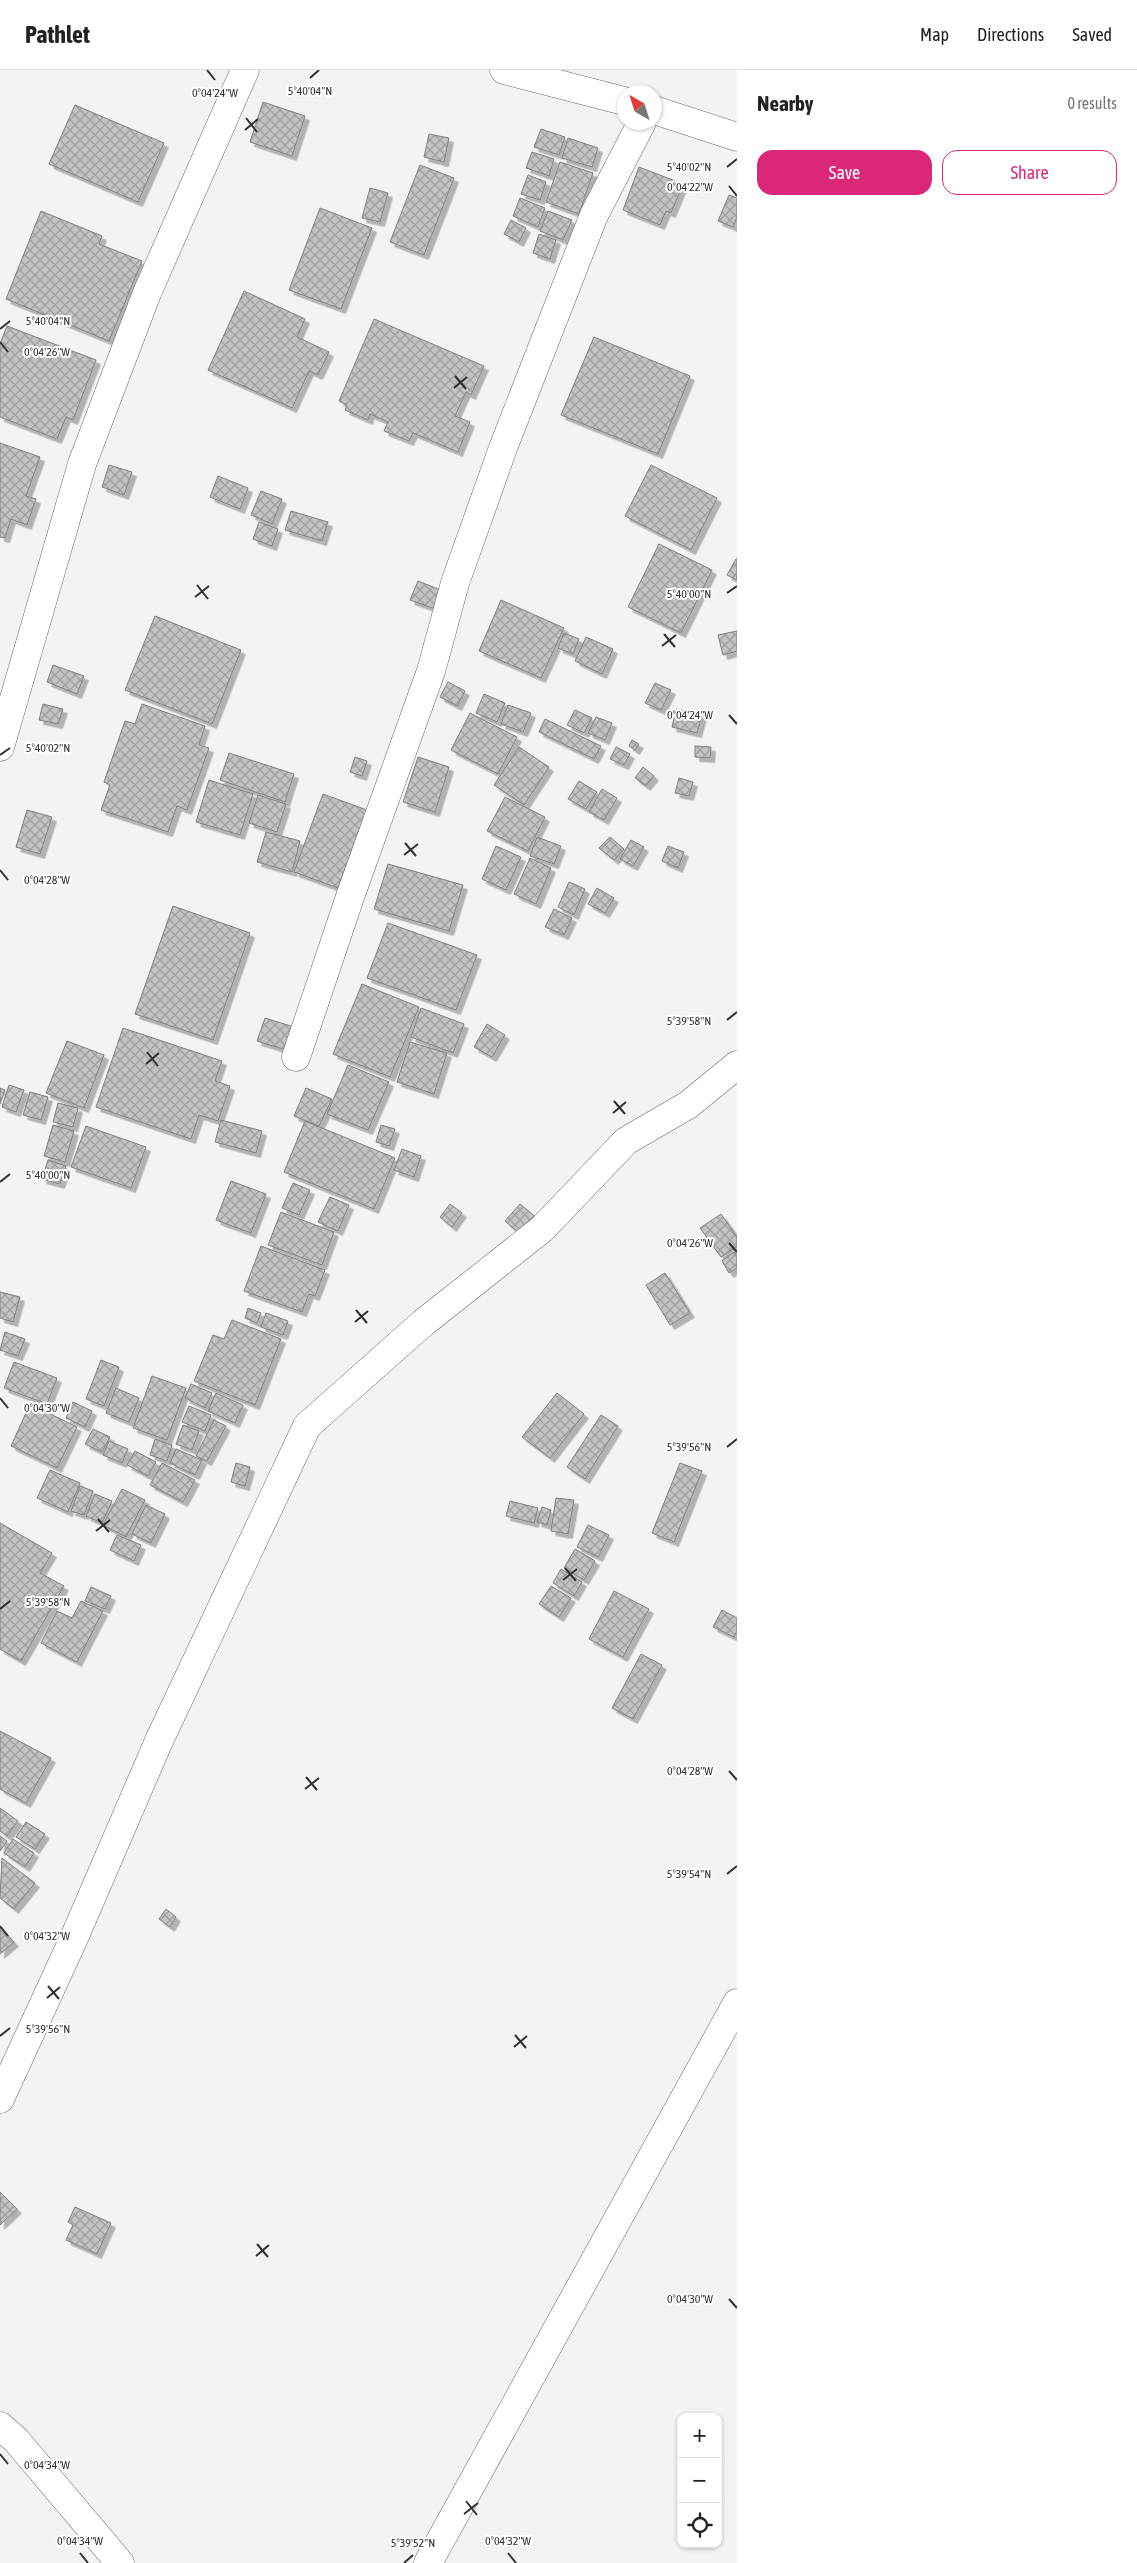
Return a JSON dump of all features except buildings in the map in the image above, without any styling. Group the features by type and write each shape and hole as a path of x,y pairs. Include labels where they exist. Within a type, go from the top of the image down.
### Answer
{"street":[{"path":"0,748 82,464 148,294 245,70"},
{"path":"504,70 548,75 617,99"},
{"path":"662,113 737,138"},
{"path":"296,1057 354,884 431,671 455,583 503,448 594,215 638,130"},
{"path":"0,2099 74,1938 158,1743 307,1426 423,1323 542,1229 626,1141 688,1105 737,1065"},
{"path":"428,2563 737,2003"},
{"path":"0,2426 16,2440 120,2563"}]}
